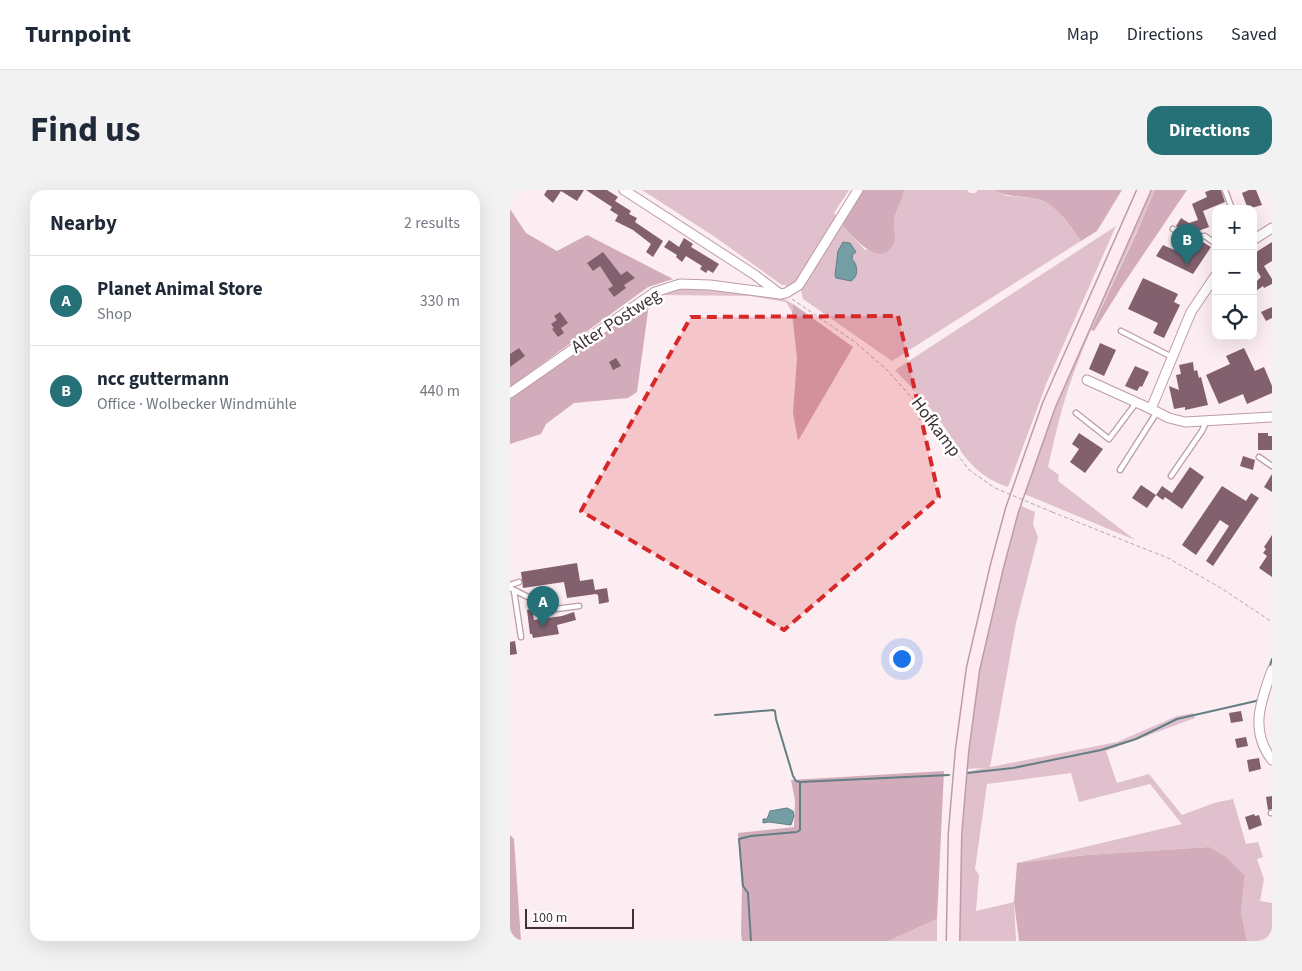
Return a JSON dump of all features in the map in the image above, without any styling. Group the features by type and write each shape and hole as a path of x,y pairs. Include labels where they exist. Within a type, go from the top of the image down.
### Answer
{"main road":[{"path":"953,941 955,834 962,751 973,669 997,566 1012,510 1048,405 1144,190"}],"street":[{"path":"624,190 740,265 780,294 786,293 798,285 858,190"},
{"path":"1257,237 1272,228"},
{"path":"1154,411 1172,356 1191,312 1212,281"},
{"name":"Alter Postweg","path":"510,393 655,292 680,284 780,294"},
{"path":"1087,380 1169,418 1185,422 1272,417"},
{"path":"1272,670 1260,707 1258,722 1261,738 1272,760"}],"lane":[{"path":"1225,190 1231,205"},
{"path":"1173,229 1188,238 1205,236 1212,241"},
{"path":"1121,332 1172,356"},
{"path":"1076,413 1109,439 1136,402"},
{"path":"1120,470 1148,427 1154,411"},
{"path":"1171,476 1202,432 1206,422"},
{"path":"1259,457 1272,466"},
{"path":"511,588 520,582"},
{"path":"511,588 532,599 540,612 579,606"},
{"path":"511,588 521,637"}],"path":[{"name":"Hofkamp","path":"780,294 794,300 855,342 887,370 931,419 969,470 995,488 1168,558 1221,588 1272,622"}],"highlighted area":[{"path":"898,316 939,497 784,630 581,511 691,317"}],"shaded area":[{"path":"642,190 849,190 834,213 838,217 797,280 786,290 786,285 782,285 715,237"},
{"path":"860,190 904,190 895,219 894,243 888,251 881,254 866,248 858,242 840,223"},
{"path":"904,190 967,190 970,193 975,193 978,190 994,190 1007,196 1033,198 1056,208 1081,241 892,361 803,299 801,290 840,223 865,250 895,238 893,224"},
{"path":"994,190 1122,190 1097,231 1081,241 1066,220 1048,203 1032,198 1008,195"},
{"path":"1149,190 1155,190 1092,328 1073,375 1062,409 1048,467 1059,475 1058,481 1135,540 1022,493 1064,380"},
{"path":"1155,190 1187,190 1094,331 1091,330 1136,234"},
{"path":"510,209 526,233 557,251 587,235 673,279 648,287 510,387"},
{"path":"1116,226 1047,382 1008,487 994,481 974,467 945,427 895,370"},
{"path":"679,288 782,298 793,304 792,312 786,302 750,296 663,295 649,304 646,302 659,294"},
{"path":"646,302 649,304 637,392 628,398 574,403 546,424 541,434 510,444 510,399"},
{"path":"793,304 853,347 798,441 793,413 797,358 792,312"},
{"path":"1019,505 1035,512 1033,524 1038,537 1016,623 990,767 1117,742 1177,716 1193,713 1195,718 1106,751 1117,783 1149,774 1182,815 1214,803 1233,799 1246,844 1258,842 1263,857 1257,859 1264,879 1260,901 1272,903 1272,941 1247,941 1241,912 1245,876 1209,847 1087,855 1017,863 1182,824 1150,784 1079,802 1071,773 987,784 975,869 979,875 976,911 1014,902 1016,941 960,941 960,864 967,772 984,768 966,769 980,669 1002,567"},
{"path":"944,771 937,919 888,941 742,941 742,890 738,833 794,827 795,800 791,780"},
{"path":"510,835 514,839 521,941 510,941"},
{"path":"1209,847 1226,857 1245,876 1241,912 1247,941 1019,941 1014,902 1017,863 1087,855"},
{"path":"937,919 937,941 888,941"}],"water":[{"path":"843,242 850,243 856,252 853,254 852,259 856,267 856,273 851,281 836,278 835,275 838,251"},
{"path":"787,808 793,811 794,816 791,825 763,823 763,819 767,819 770,811"}],"building":[{"path":"547,190 584,190 577,201 561,191 553,203 544,195"},
{"path":"586,190 607,190 618,197 615,201 631,211 629,214 637,218 635,222 663,241 653,257 646,252 651,244 633,230 615,221 618,215 610,210 612,207"},
{"path":"1221,190 1225,202 1212,205 1212,207 1203,211 1209,227 1190,234 1176,226 1181,218 1189,223 1198,220 1192,204 1207,197 1205,192"},
{"path":"1256,190 1262,205 1246,205 1242,193"},
{"path":"684,238 693,244 691,247 719,264 713,273 708,270 706,273 700,269 702,266 686,256 682,262 676,257 677,255 664,247 669,240 679,247"},
{"path":"1199,241 1211,247 1193,274 1156,256 1163,245 1188,256"},
{"path":"1272,242 1272,261 1264,266 1272,279 1272,284 1264,288 1263,286 1257,290 1257,281 1261,277 1257,270 1257,251"},
{"path":"603,252 621,275 627,271 635,278 624,285 626,288 614,297 608,289 613,286 600,266 593,271 587,263"},
{"path":"1143,278 1178,294 1174,302 1180,305 1164,338 1153,333 1158,323 1128,309"},
{"path":"1272,307 1272,318 1266,321 1261,312"},
{"path":"560,312 568,323 561,328 564,333 558,337 551,324 557,320 554,316"},
{"path":"1100,343 1116,350 1104,376 1089,369"},
{"path":"519,348 525,356 510,367 510,354"},
{"path":"1244,348 1255,371 1264,367 1272,386 1272,393 1247,404 1243,394 1219,404 1206,375 1230,364 1226,356"},
{"path":"616,358 621,366 613,370 609,362"},
{"path":"1193,362 1194,371 1197,370 1199,378 1201,377 1208,405 1185,410 1185,407 1174,409 1169,386 1179,390 1176,375 1181,374 1179,365"},
{"path":"1135,366 1149,372 1142,387 1140,386 1137,391 1125,386"},
{"path":"1079,433 1103,449 1085,473 1070,462 1079,449 1072,444"},
{"path":"1258,433 1268,433 1268,436 1272,436 1272,450 1258,450"},
{"path":"1243,456 1255,460 1253,470 1240,466"},
{"path":"1190,467 1204,477 1182,509 1165,497 1163,500 1156,495 1162,486 1172,493"},
{"path":"1272,474 1272,492 1264,487"},
{"path":"1141,485 1156,495 1147,508 1132,498"},
{"path":"1222,486 1246,501 1251,493 1259,498 1213,566 1206,561 1229,526 1220,520 1196,555 1182,545"},
{"path":"1272,535 1272,577 1259,568 1267,556 1263,553 1266,549 1264,547"},
{"path":"577,563 580,581 593,579 595,590 607,588 609,602 599,604 598,595 596,594 567,598 564,582 523,588 521,572"},
{"path":"532,609 534,620 562,616 574,612 576,620 557,625 559,634 533,638 532,634 530,634 527,610"},
{"path":"515,641 517,654 510,655 510,642"},
{"path":"1241,711 1243,721 1231,723 1229,713"},
{"path":"1246,737 1248,746 1237,748 1235,739"},
{"path":"1259,758 1261,769 1249,772 1247,760"},
{"path":"1272,796 1272,809 1268,810 1266,797"},
{"path":"1254,814 1255,816 1259,815 1262,825 1249,830 1245,817"}],"waterway":[{"path":"1269,668 1272,659"},
{"path":"967,773 1013,768 1101,750 1136,739 1177,719 1259,699"},
{"path":"715,715 775,711 793,776 796,781 800,782"},
{"path":"751,941 748,893 743,886 739,839 751,836 797,832 800,830 800,782 949,775"}],"place":[{"name":"ncc guttermann","path":"1187,265"},
{"name":"Planet Animal Store","path":"543,627"}]}
